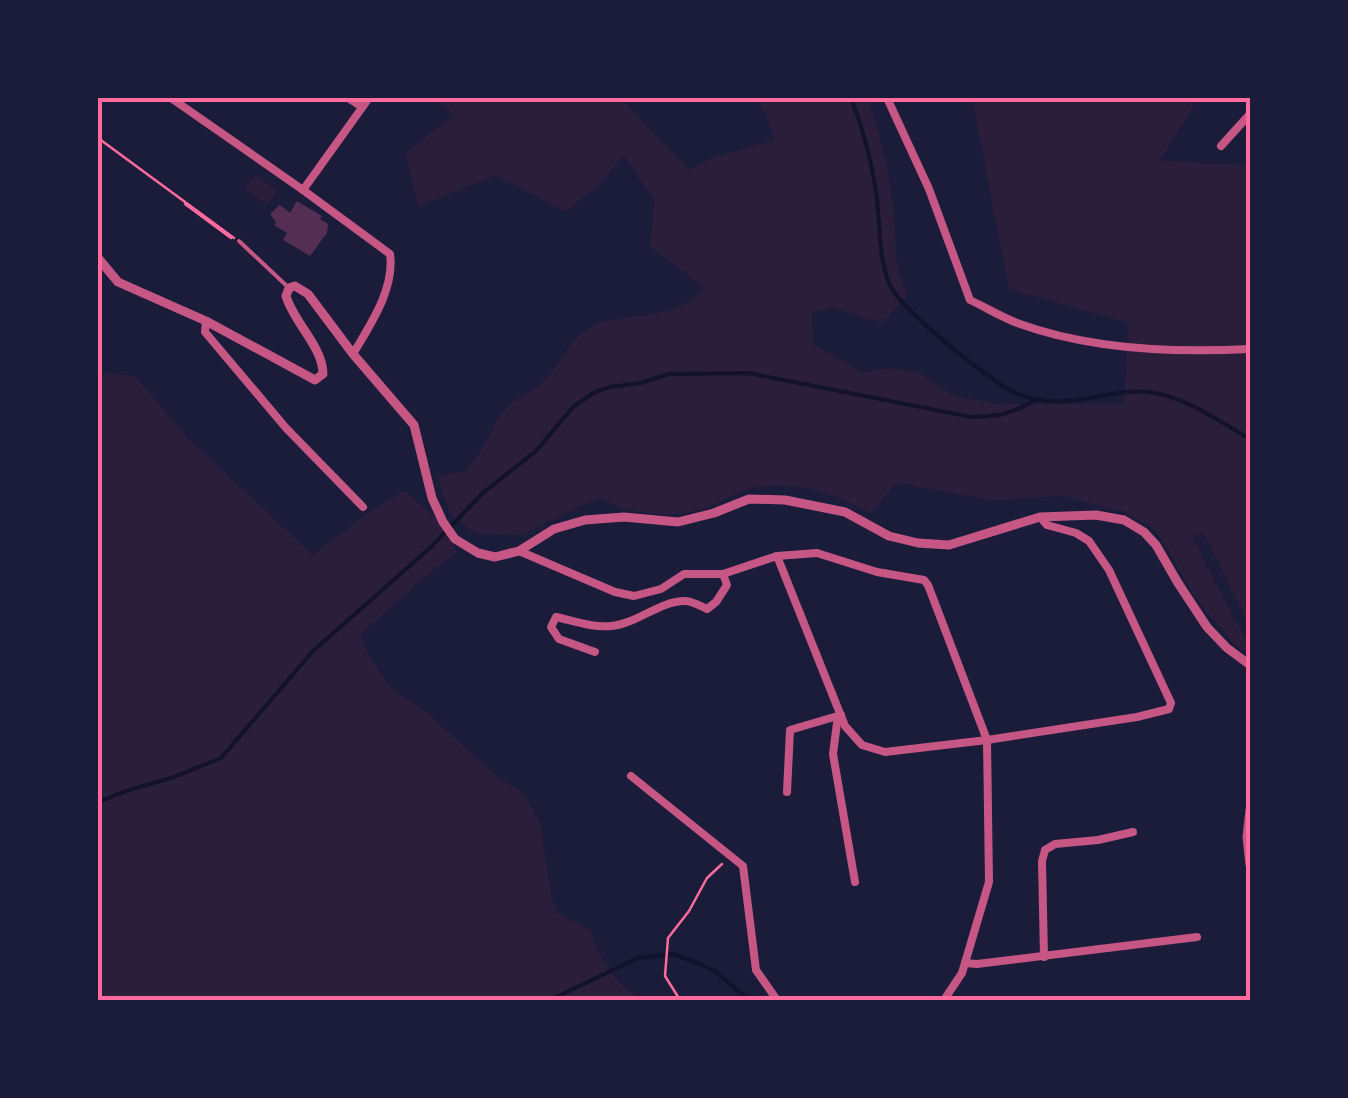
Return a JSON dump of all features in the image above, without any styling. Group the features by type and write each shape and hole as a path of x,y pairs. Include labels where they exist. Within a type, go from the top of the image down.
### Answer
{"street":[{"path":"170,98 390,254 380,308 353,354"},
{"path":"348,98 362,107"},
{"path":"303,190 369,98"},
{"path":"887,98 929,189 970,300 1019,324 1092,342 1195,352 1250,350"},
{"path":"1221,146 1250,114"},
{"path":"98,258 118,282 206,322 315,380 324,374 322,360 296,321 286,296 294,286 308,294 414,425 432,498 443,522 455,540 478,553 495,558 519,552 554,529 585,520 624,517 678,522 749,499 785,500 845,512 889,536 950,545 1040,517 1096,514 1124,520 1144,532 1207,626 1250,665"},
{"path":"206,322 205,332 274,414 363,507"},
{"path":"777,556 845,726 862,745 884,752 1169,710 1171,703 1109,570 1089,542 1076,532 1046,525 1040,517"},
{"path":"519,552 615,592 634,596 661,589 684,574 722,574 777,556 817,553 928,584 986,740 989,882 962,973 944,1000"},
{"path":"594,652 559,639 550,628 556,617 610,626 636,621 678,602 688,601 707,610 727,585 722,574"},
{"path":"776,728 790,730 841,715"},
{"path":"841,715 836,723 834,754 855,882"},
{"path":"788,792 790,730"},
{"path":"631,776 743,866 756,970 777,1000"},
{"path":"1250,810 1250,865"},
{"path":"1044,957 1042,861 1046,850 1055,844 1132,832"},
{"path":"965,963 1197,938"}],"lane":[{"path":"238,242 289,288"}],"path":[{"path":"98,139 238,242"},
{"path":"680,1000 665,976 668,938 707,878 731,856"}],"shaded area":[{"path":"434,98 629,98 624,102 690,170 712,158 774,140 757,98 868,98 889,177 897,262 908,295 882,323 835,308 812,312 813,344 862,372 892,368 920,373 952,395 997,404 1124,404 1129,323 1009,289 972,98 1199,98 1160,160 1250,166 1250,627 1203,532 1192,536 1250,644 1250,656 1232,642 1194,596 1153,528 1124,512 1063,496 992,500 896,483 871,513 819,491 770,486 752,488 688,513 661,515 622,508 597,498 521,535 477,534 451,516 437,476 465,471 502,413 545,381 583,332 603,322 678,307 704,288 650,246 654,200 624,155 600,184 565,212 496,175 418,207 406,152 454,115"},
{"path":"255,175 278,191 267,205 244,189"},
{"path":"98,372 135,376 188,438 313,555 404,491 437,518 457,552 360,635 369,656 390,687 424,710 501,780 526,797 540,823 552,900 558,914 590,930 611,972 627,989 649,1000 98,1000"}],"building":[{"path":"297,201 328,224 327,233 310,256 283,240 287,233 274,225 270,214 280,205 290,213"}],"waterway":[{"path":"851,98 873,174 889,283 909,309 945,342 1001,384 1025,396 1059,401 1156,393 1193,406 1250,439"},
{"path":"98,802 221,758 313,651 431,547 484,492 536,451 573,407 595,392 669,374 748,373 971,417 1006,413 1037,399"},
{"path":"550,1000 638,958 673,954 717,973 749,1000"}]}
